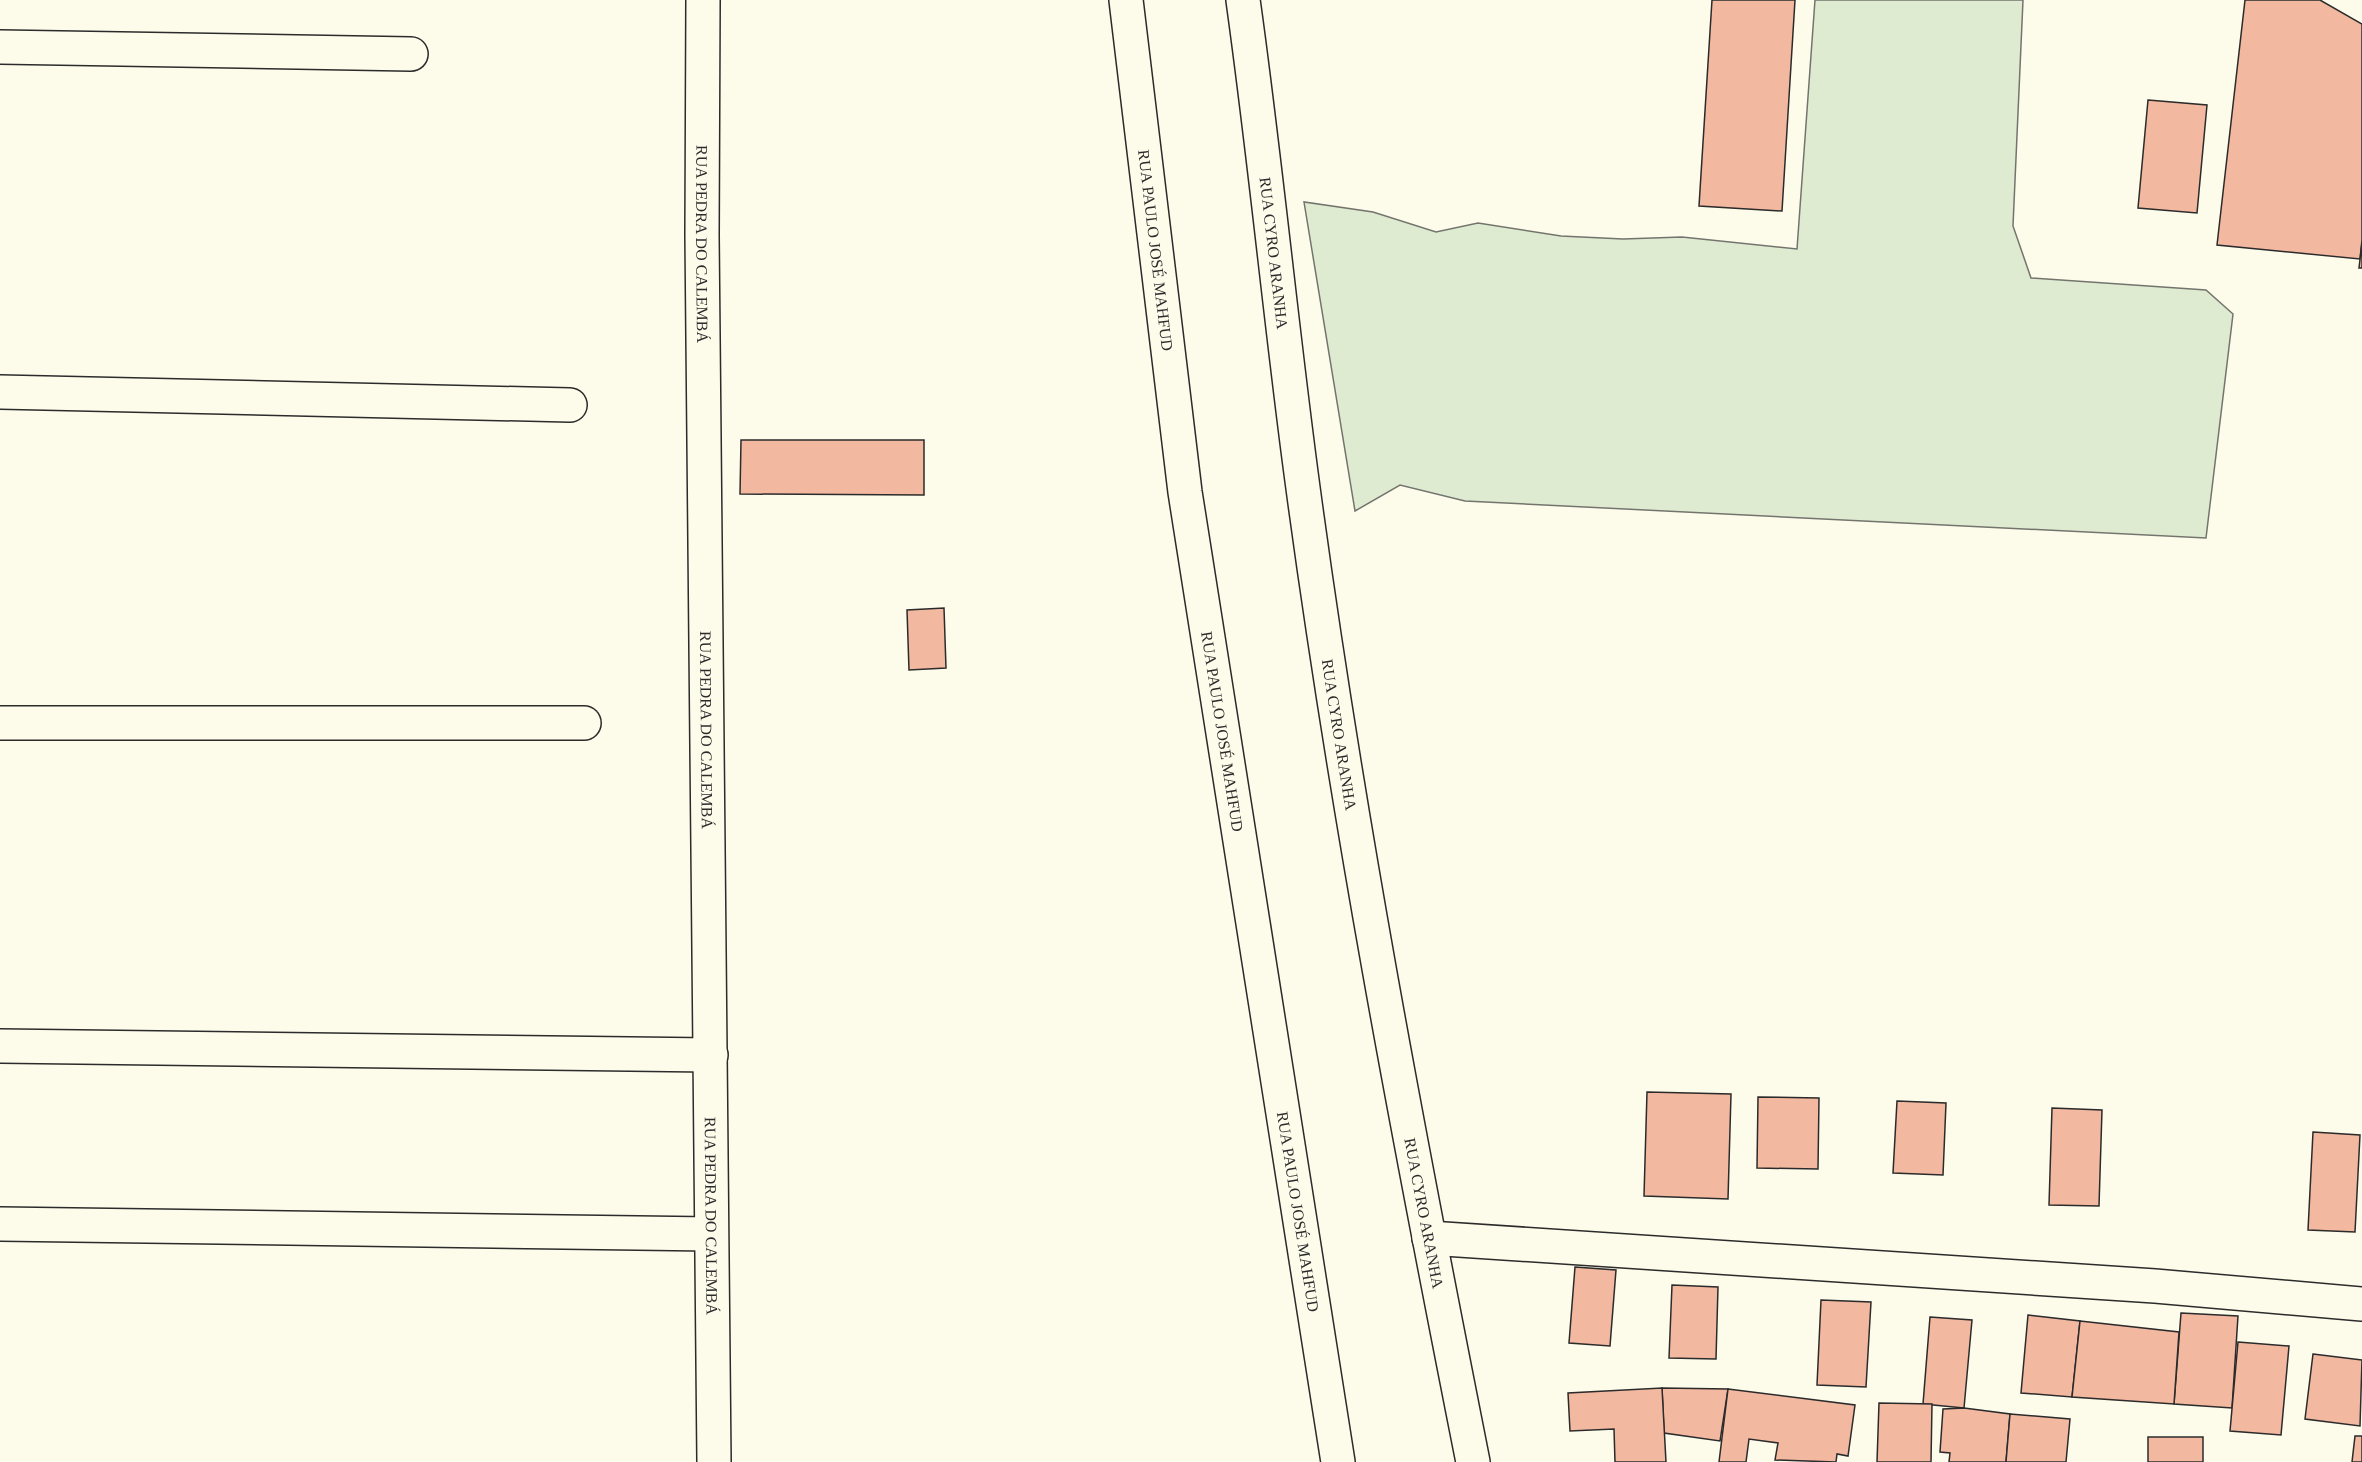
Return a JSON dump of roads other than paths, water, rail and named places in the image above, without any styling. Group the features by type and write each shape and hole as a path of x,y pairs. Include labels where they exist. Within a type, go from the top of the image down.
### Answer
{"street":[{"name":"RUA PEDRA DO CALEMBÁ","path":"703,0 702,259 714,1462"},
{"name":"RUA PAULO JOSÉ MAHFUD","path":"1126,0 1185,492 1338,1462"},
{"name":"RUA CYRO ARANHA","path":"1243,0 1261,126 1301,472 1348,784 1429,1238 1473,1462"},
{"path":"0,47 411,54"},
{"path":"0,392 570,405"},
{"path":"0,723 584,723"},
{"path":"0,1046 711,1055"},
{"path":"0,1224 711,1234"},
{"path":"1429,1238 2143,1285 2362,1304"}]}
